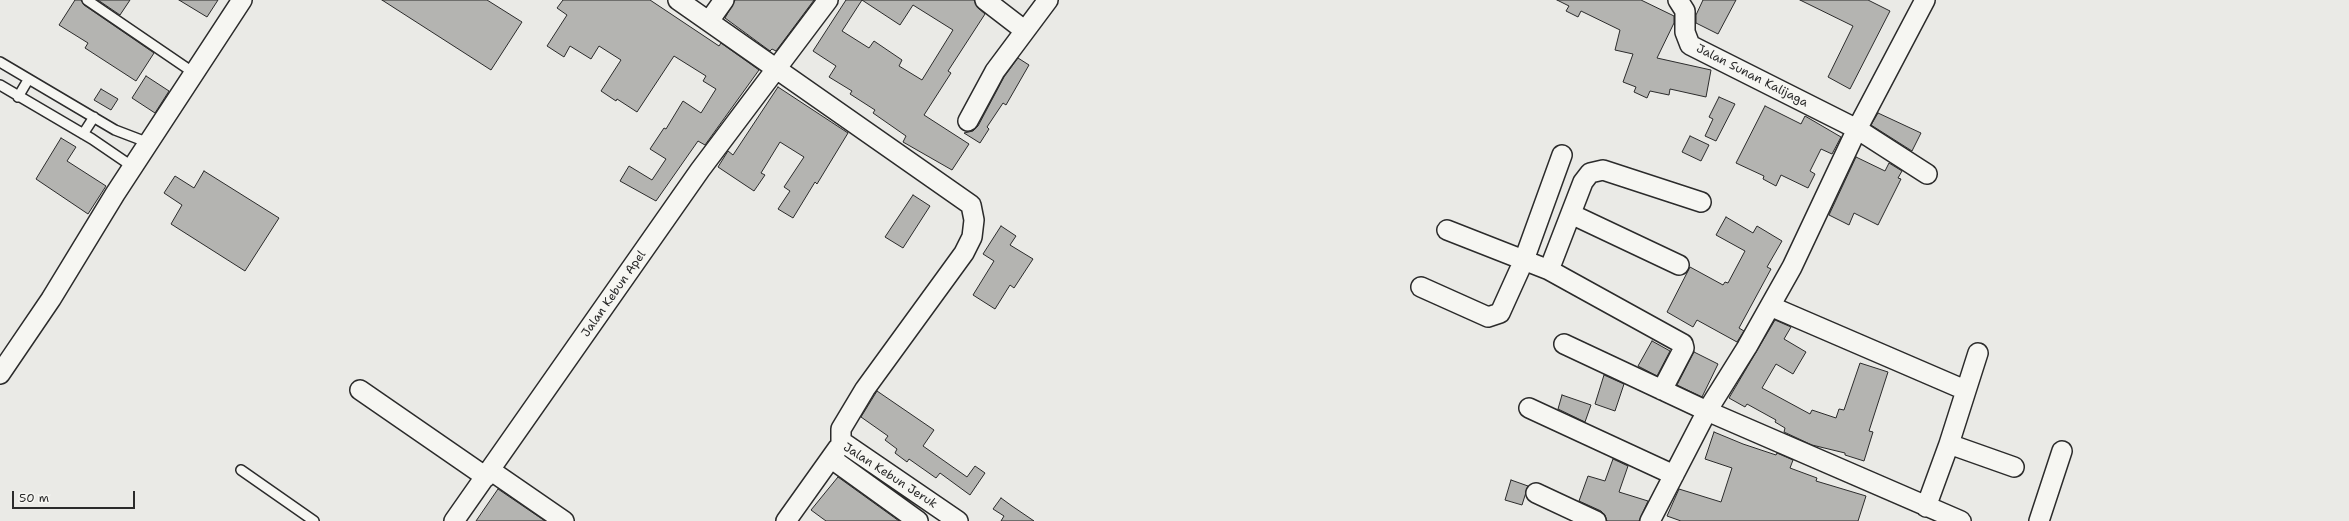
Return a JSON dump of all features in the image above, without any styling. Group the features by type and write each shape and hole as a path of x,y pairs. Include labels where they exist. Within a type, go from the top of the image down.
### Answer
{"street":[{"path":"0,374 51,299 133,167 242,0"},
{"path":"678,0 776,67 971,205 974,220 972,237 964,253 865,389 841,429 841,441"},
{"path":"709,21 724,0"},
{"name":"Jalan Kebun Apel","path":"454,521 700,170 776,67 828,0"},
{"path":"985,0 1024,30"},
{"path":"968,121 995,71 1024,30 1048,0"},
{"name":"Jalan Sunan Kalijaga","path":"1678,0 1685,11 1685,32 1690,45 1857,129 1926,174"},
{"path":"1654,520 1674,475 1707,411 1770,306 1792,266 1857,129 1925,0"},
{"path":"1421,287 1488,317 1495,316 1500,313 1524,260 1562,155"},
{"path":"1549,270 1572,214 1583,182 1590,173 1602,170 1701,202"},
{"path":"1572,214 1679,265"},
{"path":"1447,230 1549,270 1683,344 1684,348 1662,390"},
{"path":"1770,306 1965,390"},
{"path":"1564,344 1707,411 1961,521"},
{"path":"1926,507 1949,444 1978,353"},
{"path":"360,390 488,474 564,521"},
{"path":"1529,408 1674,475"},
{"name":"Jalan Kebun Jeruk","path":"788,521 832,459 841,441 958,521"},
{"path":"1949,444 2014,467"},
{"path":"2039,521 2062,451"},
{"path":"832,459 918,521"},
{"path":"1536,493 1596,521"}],"lane":[{"path":"87,0 194,73"},
{"path":"0,62 28,80 115,130 149,143"},
{"path":"18,97 28,80"},
{"path":"0,85 83,134 133,167"},
{"path":"83,134 94,117"},
{"path":"241,470 314,521"}],"building":[{"path":"75,0 81,0 84,5 154,53 136,81 85,48 88,43 59,25"},
{"path":"98,0 130,0 120,15"},
{"path":"179,0 218,0 207,17"},
{"path":"382,0 487,0 522,22 491,70"},
{"path":"563,0 650,0 719,46 721,43 759,70 705,145 698,141 656,201 620,181 629,166 652,180 666,159 650,149 664,128 666,129 683,101 701,113 716,89 703,81 706,76 674,56 637,112 617,99 616,101 601,91 621,60 599,46 591,59 570,46 564,57 547,46 567,15 557,8"},
{"path":"735,0 814,0 776,51 772,49 770,51 725,18"},
{"path":"846,0 862,0 974,0 978,8 985,14 948,71 951,73 924,115 969,144 952,170 903,142 906,136 873,113 875,110 850,94 852,91 829,77 836,66 813,51","holes":["862,0 900,25 913,5 953,30 922,80 899,66 902,60 874,41 869,48 842,31"]},
{"path":"1557,0 1641,0 1674,16 1674,23 1657,58 1711,70 1706,97 1670,89 1669,95 1650,91 1647,98 1634,92 1636,87 1623,82 1633,54 1615,50 1620,30 1581,11 1578,17 1566,11 1569,6"},
{"path":"1703,0 1736,0 1718,34 1696,23 1696,15"},
{"path":"1800,0 1868,0 1890,11 1850,89 1828,77 1853,26"},
{"path":"1018,58 1029,65 1006,105 1003,103 987,127 989,129 980,143 964,133 973,131 978,126 1004,77"},
{"path":"146,76 169,91 155,113 132,98"},
{"path":"778,87 848,133 817,184 815,182 793,218 778,209 790,191 784,187 804,157 780,142 761,173 765,175 754,191 718,167 728,151 733,155"},
{"path":"101,89 118,99 111,110 94,100"},
{"path":"1719,97 1735,104 1716,141 1705,136 1713,119 1709,117"},
{"path":"1765,106 1801,124 1805,116 1841,137 1832,154 1821,149 1810,171 1815,174 1808,188 1781,175 1776,186 1763,179 1764,176 1736,163"},
{"path":"1878,113 1921,133 1912,151 1871,125"},
{"path":"1690,136 1709,145 1701,161 1682,152"},
{"path":"61,138 76,147 67,161 106,186 88,214 36,179"},
{"path":"1856,157 1885,171 1889,163 1902,171 1898,178 1901,179 1878,225 1854,213 1849,225 1829,215"},
{"path":"204,171 279,218 245,271 171,224 182,205 164,193 175,176 194,188"},
{"path":"913,195 930,206 903,248 885,237"},
{"path":"1726,217 1753,233 1757,226 1782,241 1767,267 1771,269 1739,328 1744,331 1737,342 1697,320 1693,327 1667,312 1690,267 1723,285 1725,282 1728,283 1745,251 1716,235"},
{"path":"1001,226 1016,236 1010,245 1033,259 1014,288 1010,285 995,309 973,295 994,261 983,254"},
{"path":"1775,320 1791,327 1784,339 1806,352 1793,374 1776,364 1762,388 1810,414 1812,410 1836,418 1839,409 1844,410 1860,363 1888,372 1869,431 1873,432 1864,461 1845,455 1845,453 1812,445 1784,432 1785,428 1775,422 1776,420 1747,404 1745,407 1729,398"},
{"path":"1652,341 1670,351 1657,376 1638,366"},
{"path":"1694,352 1718,364 1702,397 1677,385"},
{"path":"1604,375 1624,384 1615,411 1595,404"},
{"path":"877,391 934,430 923,446 967,477 975,466 985,473 970,495 940,473 936,478 909,459 907,462 895,453 897,449 885,440 888,436 861,417"},
{"path":"1562,395 1591,405 1585,422 1558,409"},
{"path":"1714,432 1743,444 1776,455 1777,453 1793,460 1790,468 1817,478 1816,481 1866,496 1858,521 1681,521 1667,516 1679,489 1721,502 1732,468 1705,459"},
{"path":"1613,459 1628,466 1619,492 1648,501 1639,521 1607,521 1605,515 1601,511 1579,501 1588,476 1605,481"},
{"path":"838,477 899,521 826,521 811,510"},
{"path":"1511,480 1528,486 1522,505 1505,500"},
{"path":"498,489 545,521 476,521"},
{"path":"1001,498 1034,521 1001,521 1004,516 993,509"}]}
